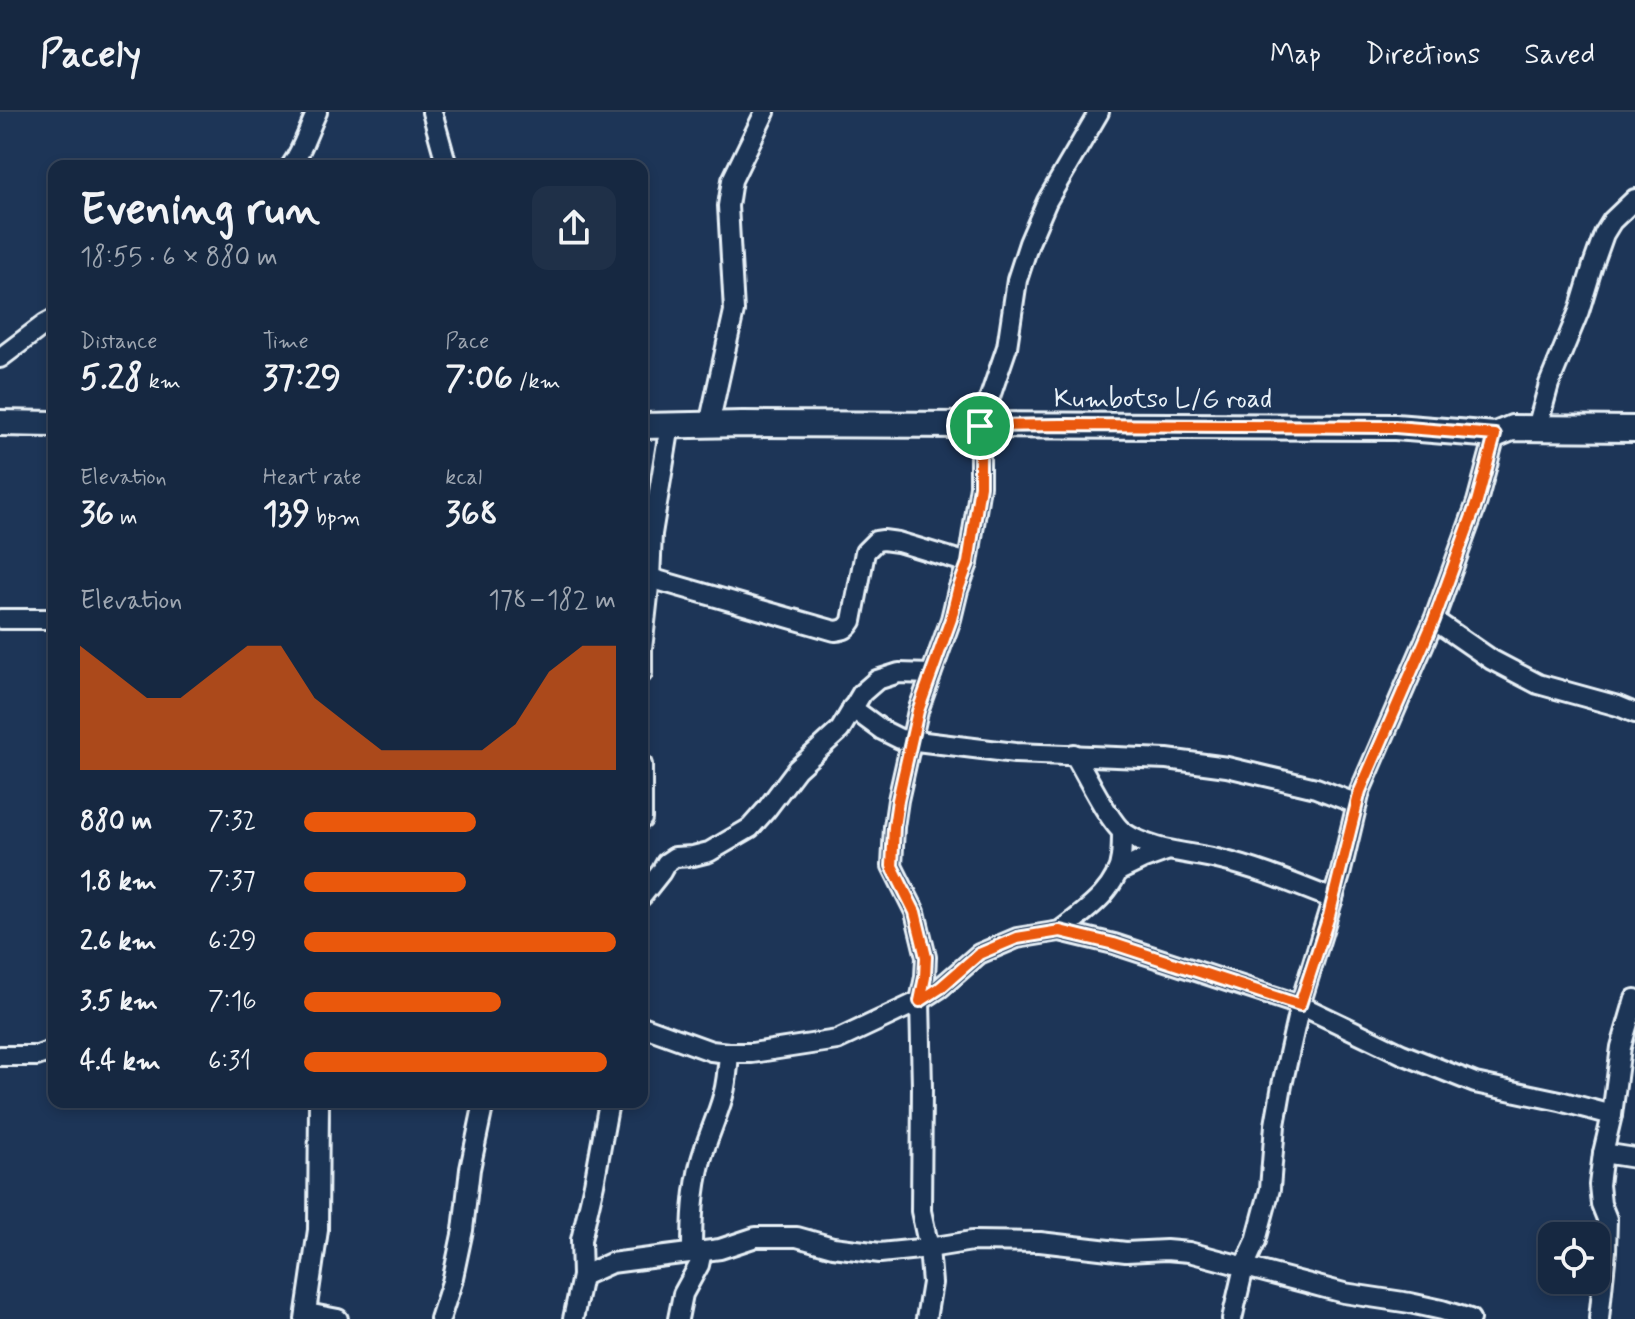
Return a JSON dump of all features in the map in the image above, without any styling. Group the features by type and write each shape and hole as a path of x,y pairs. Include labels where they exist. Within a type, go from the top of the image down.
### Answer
{"main road":[{"path":"0,423 48,424"},
{"name":"Kumbotso L/G road","path":"648,426 1395,427 1495,435 1512,428 1635,429"}],"street":[{"path":"294,160 317,112"},
{"path":"432,112 445,160"},
{"path":"709,425 734,311 728,206 732,180 765,112"},
{"path":"926,1319 932,1283 921,1211 920,1001 926,957 915,912 892,866 894,827 918,711 968,563 980,486 980,426 1007,347 1017,280 1047,201 1099,112"},
{"path":"1537,428 1549,384 1579,311 1604,234 1612,221 1635,199"},
{"path":"0,358 48,322"},
{"path":"648,596 652,534 670,425"},
{"path":"1232,1319 1244,1267 1256,1241 1270,1189 1275,1125 1300,1005 1333,899 1357,804 1434,620 1477,502 1495,435"},
{"path":"650,578 835,631 849,627 852,621 865,552 876,541 898,542 968,563"},
{"path":"0,619 48,619"},
{"path":"1434,620 1492,660 1538,684 1635,713"},
{"path":"648,888 666,863 675,857 709,852 750,828 797,769 840,730 862,693 877,680 899,673 931,674"},
{"path":"852,708 891,736 912,740 1015,753 1167,759 1227,767 1316,788 1357,804"},
{"path":"1074,754 1122,831 1166,851 1217,859 1271,874 1333,899"},
{"path":"1060,931 1105,893 1121,859 1122,831"},
{"path":"1117,872 1166,851"},
{"path":"648,1028 711,1051 729,1053 752,1053 837,1040 920,1001 979,954 1017,938 1060,931 1114,944 1300,1005 1363,1037 1475,1083 1612,1115"},
{"path":"926,957 938,968 957,973"},
{"path":"1599,1319 1607,1219 1601,1204 1599,1185 1621,1047 1635,999"},
{"path":"0,1056 37,1056 48,1052"},
{"path":"678,1319 683,1294 699,1265 692,1219 694,1192 723,1096 729,1053"},
{"path":"319,1108 318,1230 306,1316 338,1319"},
{"path":"440,1319 463,1230 470,1169 483,1108"},
{"path":"573,1319 582,1276 581,1240 608,1108"},
{"path":"1603,1153 1635,1158"},
{"path":"582,1276 611,1263 720,1249 756,1237 797,1237 833,1247 880,1253 972,1241 1040,1242 1126,1252 1189,1252 1344,1293 1410,1303 1441,1314 1470,1319"}],"route":[{"path":"980,426 1395,427 1495,435 1477,502 1434,620 1360,791 1329,916 1300,1005 1114,944 1060,931 1017,938 979,954 920,1001 926,957 919,922 892,866 894,827 918,711 968,563 980,486 980,426"}]}
